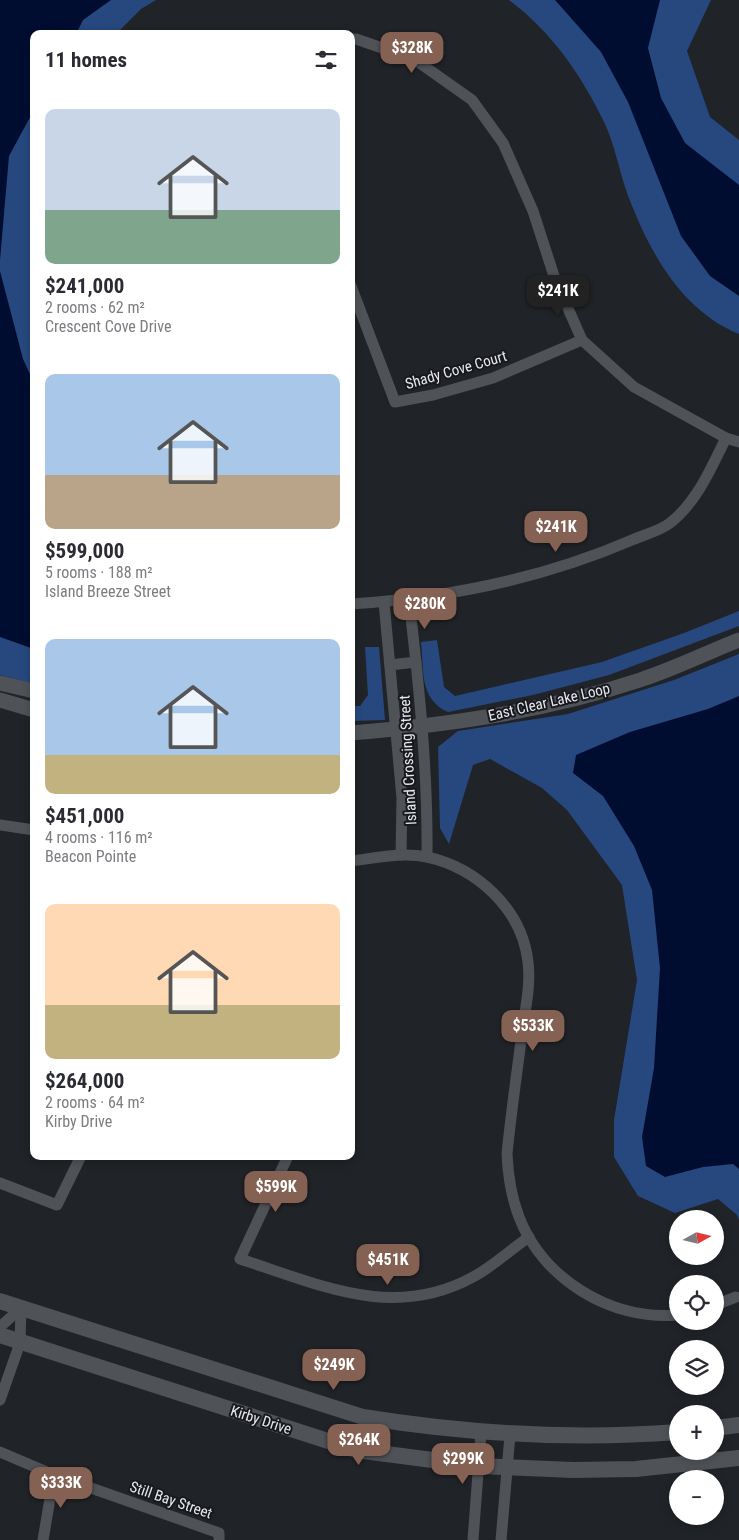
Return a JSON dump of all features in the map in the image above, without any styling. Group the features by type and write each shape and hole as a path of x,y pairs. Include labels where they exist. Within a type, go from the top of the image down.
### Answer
{"main road":[{"path":"0,1301 363,1417 421,1427 510,1435 573,1437 669,1432"},
{"name":"Kirby Drive","path":"0,1335 356,1450 478,1466 573,1470 636,1469 739,1458"},
{"path":"724,1427 739,1425"}],"street":[{"path":"355,39 414,59 472,100 503,143 533,211 555,278 582,340 634,387 726,438 739,442"},
{"name":"Shady Cove Court","path":"355,297 395,402 433,395 493,378 582,340"},
{"path":"355,604 409,600 502,582 604,552 669,524 701,487 726,438"},
{"name":"Island Crossing Street","path":"409,600 424,727 428,802 427,857"},
{"name":"Island Crossing Street","path":"384,602 402,798 401,855"},
{"name":"East Clear Lake Loop","path":"355,733 424,727 522,710 580,697 640,680 739,640"},
{"path":"390,665 416,662"},
{"path":"0,682 30,690"},
{"path":"0,700 30,709"},
{"path":"0,825 30,829"},
{"path":"355,861 401,855 427,857 466,872 496,894 517,925 525,945 529,981 507,1154 512,1198 529,1237 547,1262 563,1278 589,1296 623,1310 646,1314 669,1315"},
{"path":"0,1183 57,1205 79,1160"},
{"path":"286,1160 240,1259 342,1292 383,1299 406,1298 429,1295 474,1277 529,1237"},
{"path":"724,1302 736,1297"},
{"path":"0,1326 21,1308"},
{"path":"0,1400 20,1343 21,1308"},
{"path":"473,1540 481,1433"},
{"path":"501,1540 510,1435"},
{"name":"Still Bay Street","path":"0,1452 54,1475 219,1536"},
{"path":"43,1540 54,1475"}],"shaded area":[{"path":"0,0 156,0 141,9 120,30 30,30 30,683 0,675"},
{"path":"0,0 111,0 83,20 78,30 30,30 30,117 9,156 0,260"},
{"path":"509,0 711,0 687,51 710,117 739,140 739,334 718,323 700,310 683,294 669,276 656,256 635,214 608,132 596,106 576,72 552,41 539,26"},
{"path":"555,0 660,0 648,48 661,98 685,143 739,185 739,296 710,276 681,236 628,102 601,52"},
{"path":"0,271 23,359 30,374 30,648 0,637"},
{"path":"739,611 739,626 609,675 533,695 448,712 432,700 425,683 421,642 437,640 444,687 455,696 602,662"},
{"path":"365,647 379,647 385,720 355,721 355,706 360,706 368,695"},
{"path":"739,654 739,1220 737,1215 718,1199 684,1210 669,1210 638,1196 614,1157 614,1120 637,980 622,885 567,810 542,788 490,759 473,765 449,844 440,828 438,747 458,731 568,714 674,680"},
{"path":"739,696 739,1169 733,1164 703,1167 665,1177 646,1166 642,1137 654,1068 660,968 652,890 634,846 603,796 573,773 576,755 630,732 708,709"}]}
